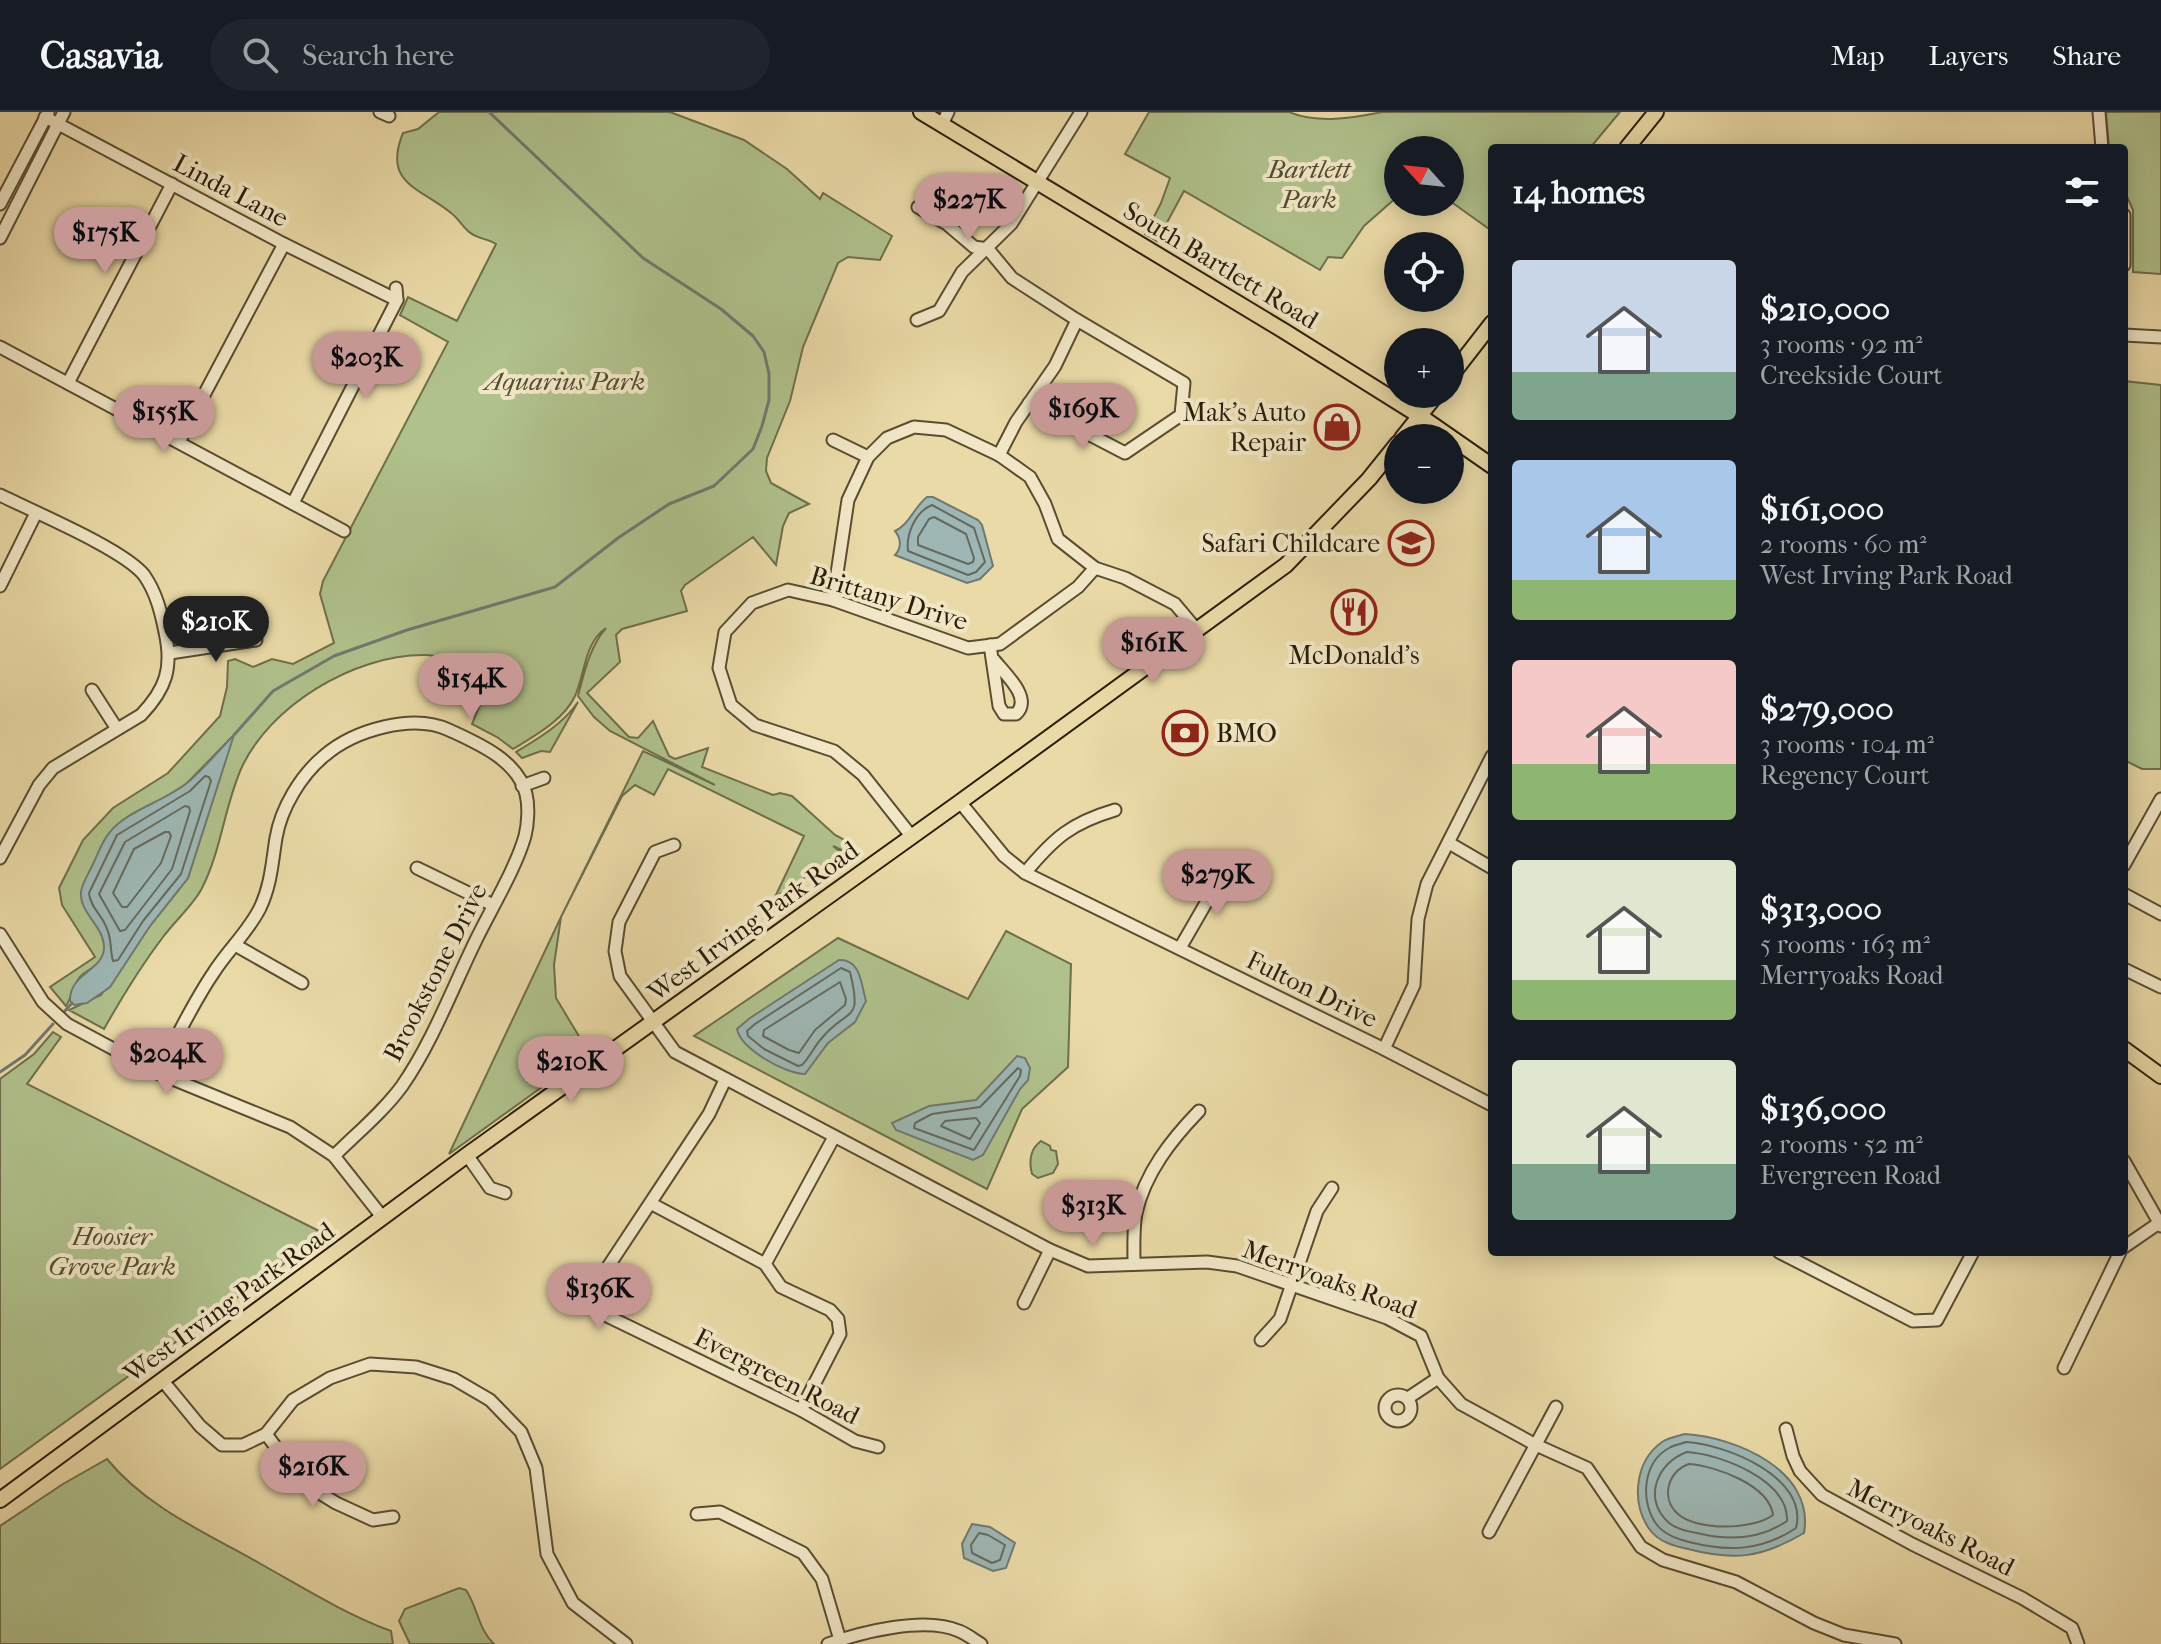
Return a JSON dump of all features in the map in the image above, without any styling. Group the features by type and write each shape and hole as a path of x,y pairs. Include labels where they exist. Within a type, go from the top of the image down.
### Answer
{"main road":[{"name":"South Bartlett Road","path":"921,112 945,118 1038,184 1284,331 1420,416 1488,463"},
{"path":"1630,144 1656,112"},
{"path":"1464,359 1488,328"},
{"path":"1413,424 1426,408"},
{"name":"West Irving Park Road","path":"0,1500 467,1155 1286,565 1384,460"},
{"path":"2128,1052 2161,1076"}],"street":[{"path":"0,238 64,112"},
{"path":"917,320 939,311 962,272 1011,224 1081,112"},
{"path":"2099,112 2102,144"},
{"path":"12,214 0,206 47,114"},
{"name":"Linda Lane","path":"47,114 58,124 284,244 397,294 293,503"},
{"path":"68,383 172,184"},
{"path":"918,207 947,224 974,247 988,249 1012,278 1184,383 1181,415 1125,453 1029,403"},
{"path":"179,442 284,244"},
{"path":"999,455 1055,366 1077,320"},
{"path":"2128,335 2161,337"},
{"path":"0,347 344,531"},
{"path":"833,600 848,500 868,457 887,438 914,427 946,430 999,455 1030,477 1045,504 1058,539 1095,568 1125,578 1175,604 1196,629"},
{"path":"833,440 868,457"},
{"path":"0,495 109,550 136,568 144,576 159,604 170,653 169,667 160,692 141,715 53,768 39,785 0,858"},
{"path":"0,586 36,513"},
{"name":"Brittany Drive","path":"912,837 863,775 834,751 755,725 731,705 719,668 725,632 752,603 788,590 833,600 968,648 1000,644 1078,587 1095,568"},
{"path":"170,653 256,640"},
{"path":"990,645 994,660"},
{"path":"92,690 117,729"},
{"path":"158,1073 201,992 247,929 264,897 273,871 276,835 293,794 325,755 359,736 398,724 424,722 442,726 501,758 522,786 544,778"},
{"path":"1384,1049 1414,985 1418,919 1427,884 1488,764"},
{"name":"Brookstone Drive","path":"334,1156 401,1088 414,1067 525,836 526,793 522,786"},
{"path":"2128,858 2161,799"},
{"name":"Fulton Drive","path":"960,802 1004,856 1025,873 1488,1103"},
{"path":"1025,873 1041,853 1076,824 1115,810"},
{"path":"1449,843 1488,866"},
{"name":"Merryoaks Road","path":"674,845 655,852 619,922 615,951 620,976 675,1052 1050,1250 1088,1266 1207,1262 1237,1266 1387,1318 1421,1336 1438,1378 1461,1404 1536,1445 1587,1468 1641,1547 1663,1560 1736,1582 1814,1623 1844,1635 1895,1644"},
{"path":"417,868 493,905"},
{"path":"1180,948 1225,870"},
{"path":"2128,896 2161,914"},
{"path":"0,935 53,1014 158,1073 290,1127 334,1156 383,1218"},
{"path":"235,945 302,983"},
{"path":"2128,971 2161,987"},
{"name":"Evergreen Road","path":"725,1080 709,1114 594,1288 594,1303 603,1314 801,1410 855,1441 878,1447"},
{"path":"1134,1264 1136,1214 1153,1170 1170,1141 1199,1111"},
{"path":"765,1264 834,1137"},
{"path":"467,1155 490,1188 505,1193"},
{"path":"2128,1168 2160,1224 2128,1244"},
{"path":"1261,1340 1280,1319 1317,1211 1332,1188"},
{"path":"652,1204 765,1264 781,1287 830,1310 838,1319 840,1334 801,1410"},
{"path":"1024,1303 1050,1250"},
{"path":"1787,1256 1913,1321 1937,1320 1971,1256"},
{"path":"2064,1368 2118,1256"},
{"path":"163,1381 200,1426 222,1445 243,1445 266,1434 293,1400 330,1378 370,1364 416,1367 454,1379 490,1400 521,1432 536,1468 547,1554 573,1603 626,1644"},
{"path":"1408,1398 1438,1378"},
{"path":"1489,1532 1556,1407"},
{"name":"Merryoaks Road","path":"1786,1429 1800,1471 1822,1495 2022,1598 2072,1628 2078,1644"},
{"path":"266,1434 302,1482 336,1503 373,1520 393,1517"},
{"path":"697,1514 720,1512 803,1553 822,1579 834,1642 883,1628 913,1625 957,1629 981,1644"}],"green space":[{"name":"Aquarius Park","path":"439,112 670,112 744,140 787,169 820,199 823,193 892,236 880,260 848,257 838,263 803,347 790,401 767,458 766,471 771,483 809,504 789,513 783,526 776,565 753,537 685,585 681,591 687,611 622,629 616,635 620,662 587,693 629,737 638,738 653,721 669,756 675,759 708,748 702,767 773,795 792,796 835,835 854,845 850,854 833,846 842,853 775,897 804,836 668,769 654,795 635,785 622,796 561,917 643,751 715,785 610,731 578,696 592,651 606,628 599,634 589,650 575,696 564,713 513,749 472,724 492,675 440,657 397,657 342,674 317,688 293,705 254,746 235,784 213,861 201,890 147,959 104,1029 69,1010 101,995 188,878 232,737 186,784 164,798 82,902 100,930 104,954 80,977 66,1006 50,987 95,957 62,905 59,888 83,840 113,808 168,773 220,716 227,687 228,661 235,659 253,667 272,659 293,664 334,643 320,594 323,581 448,342 400,315 408,297 457,321 496,244 471,234 453,215 408,183 401,174 397,164 403,133 418,129"},
{"name":"Bartlett Park","path":"1149,112 1289,112 1324,119 1382,112 1620,112 1593,144 1488,144 1488,228 1464,211 1464,136 1384,136 1384,208 1364,226 1342,258 1328,257 1320,270 1184,191 1157,241 1145,234 1170,178 1125,154"},
{"path":"2106,112 2161,112 2161,274 2133,272 2133,210 2128,199 2128,144 2109,144"},
{"path":"2128,381 2161,385 2161,769 2142,769 2128,762"},
{"path":"578,702 550,752 541,751 522,758 516,752 558,724"},
{"path":"561,917 554,965 556,998 589,1053 449,1154"},
{"path":"1006,931 1071,964 1068,1067 1022,1109 987,1189 694,1036 838,938 968,999"},
{"name":"Hoosier Grove Park","path":"53,1032 61,1037 27,1084 325,1234 0,1469 0,1079 34,1054"},
{"path":"1041,1141 1056,1151 1058,1164 1053,1173 1038,1178 1032,1174 1031,1160"},
{"path":"107,1459 140,1491 178,1518 324,1600 391,1631 393,1644 0,1644 0,1526"},
{"path":"459,1588 466,1590 485,1632 494,1644 410,1644 399,1621 405,1609"}],"water":[{"path":"927,497 933,497 982,525 993,566 980,579 967,583 895,555 900,543 895,531 904,525"},
{"path":"234,735 188,878 150,926 110,987 87,1003 74,1005 70,1001 75,984 99,962 104,947 100,932 81,900 81,892 105,839 126,818 187,783"},
{"path":"839,960 856,968 866,1001 855,1022 828,1043 805,1074 776,1065 755,1052 740,1037 737,1029 750,1018"},
{"path":"1017,1056 1025,1058 1030,1068 1028,1080 983,1155 973,1160 896,1130 892,1123 929,1106 976,1100"},
{"path":"1685,1434 1748,1450 1784,1475 1797,1491 1804,1511 1804,1533 1775,1548 1734,1556 1704,1553 1658,1538 1644,1520 1640,1508 1638,1484 1641,1472 1653,1450 1662,1442"},
{"path":"972,1524 990,1527 1015,1543 1006,1568 993,1571 964,1558 962,1544"}],"waterway":[{"path":"234,735 273,691 334,656 407,630 555,587 618,538 669,504 714,486 753,449 769,400 769,374 764,352 753,336 721,309 643,258 489,112"},
{"path":"64,1012 72,1003"},
{"path":"0,1072 25,1055 53,1024"}],"place":[{"name":"Mak's Auto Repair","path":"1337,427"},
{"name":"Safari Childcare","path":"1411,543"},
{"name":"McDonald's","path":"1354,612"},
{"name":"BMO","path":"1185,733"}]}
